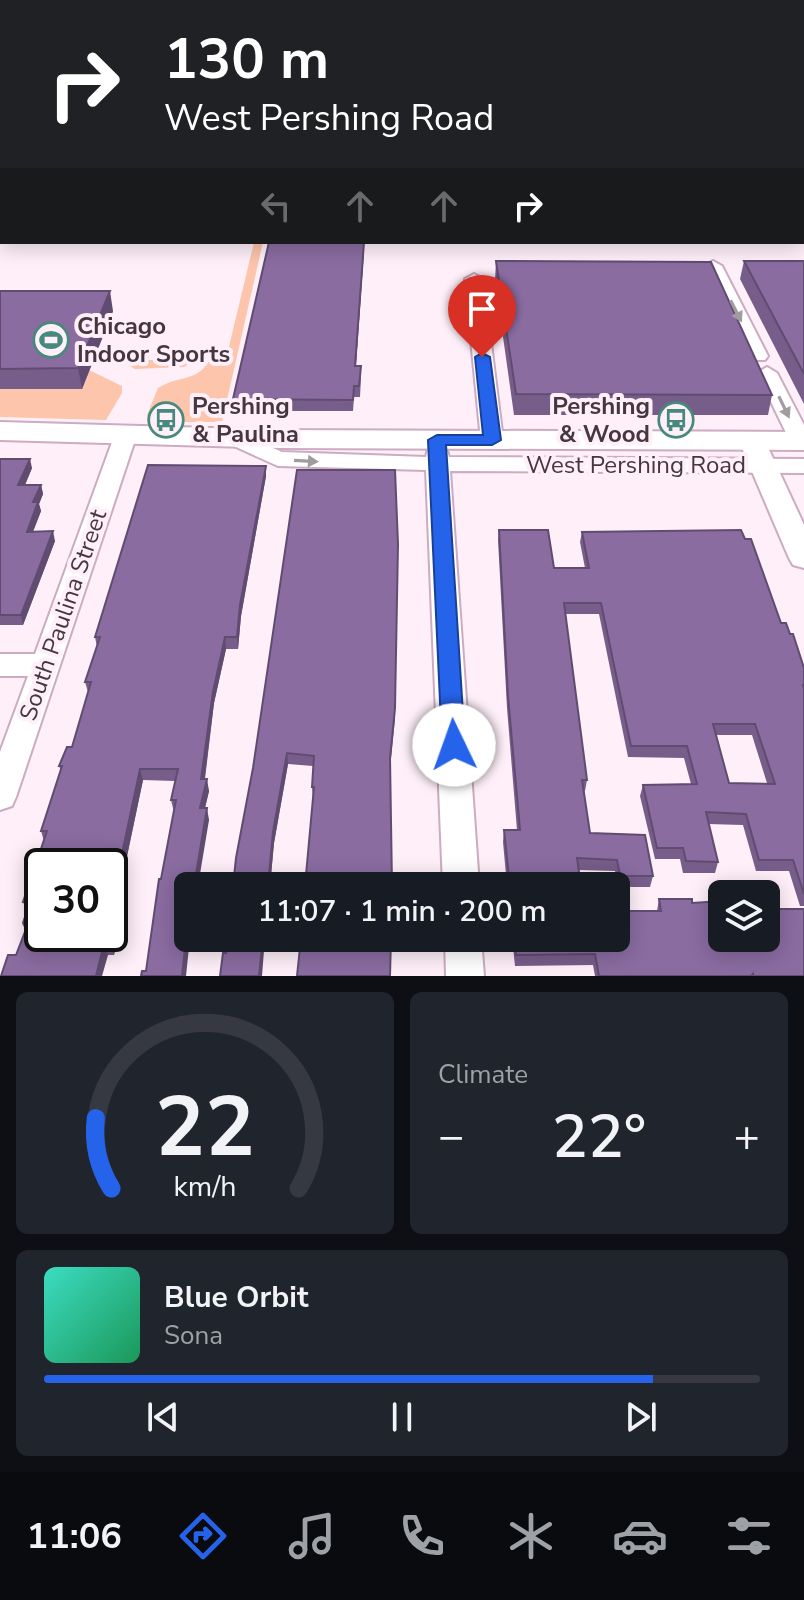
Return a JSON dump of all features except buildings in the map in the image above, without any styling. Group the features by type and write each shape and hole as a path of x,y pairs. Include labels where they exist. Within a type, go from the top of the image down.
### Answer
{"main road":[{"name":"West Pershing Road","path":"0,431 233,437 437,452 492,440 758,453 803,449"}],"street":[{"path":"713,266 803,449"},
{"path":"474,279 492,440"},
{"name":"South Paulina Street","path":"0,797 126,434"},
{"path":"437,452 460,872"},
{"name":"West Pershing Road","path":"437,452 758,453"},
{"path":"758,453 804,558"},
{"path":"0,665 46,665"},
{"path":"464,952 465,976"}],"shaded area":[{"path":"254,244 263,244 222,422 147,422 158,388 203,369 213,351 228,351"},
{"path":"131,351 150,351 148,360 182,360 184,351 193,351 189,364 184,367 135,369 127,364"},
{"path":"89,370 122,386 122,393 106,420 0,417 0,389 81,389"}],"place":[{"name":"Chicago Indoor Sports","path":"51,340"},
{"name":"Pershing & Paulina","path":"166,420"},
{"name":"Pershing & Wood","path":"676,420"}],"route":[{"path":"454,745 437,440 492,440 482,357"}]}
